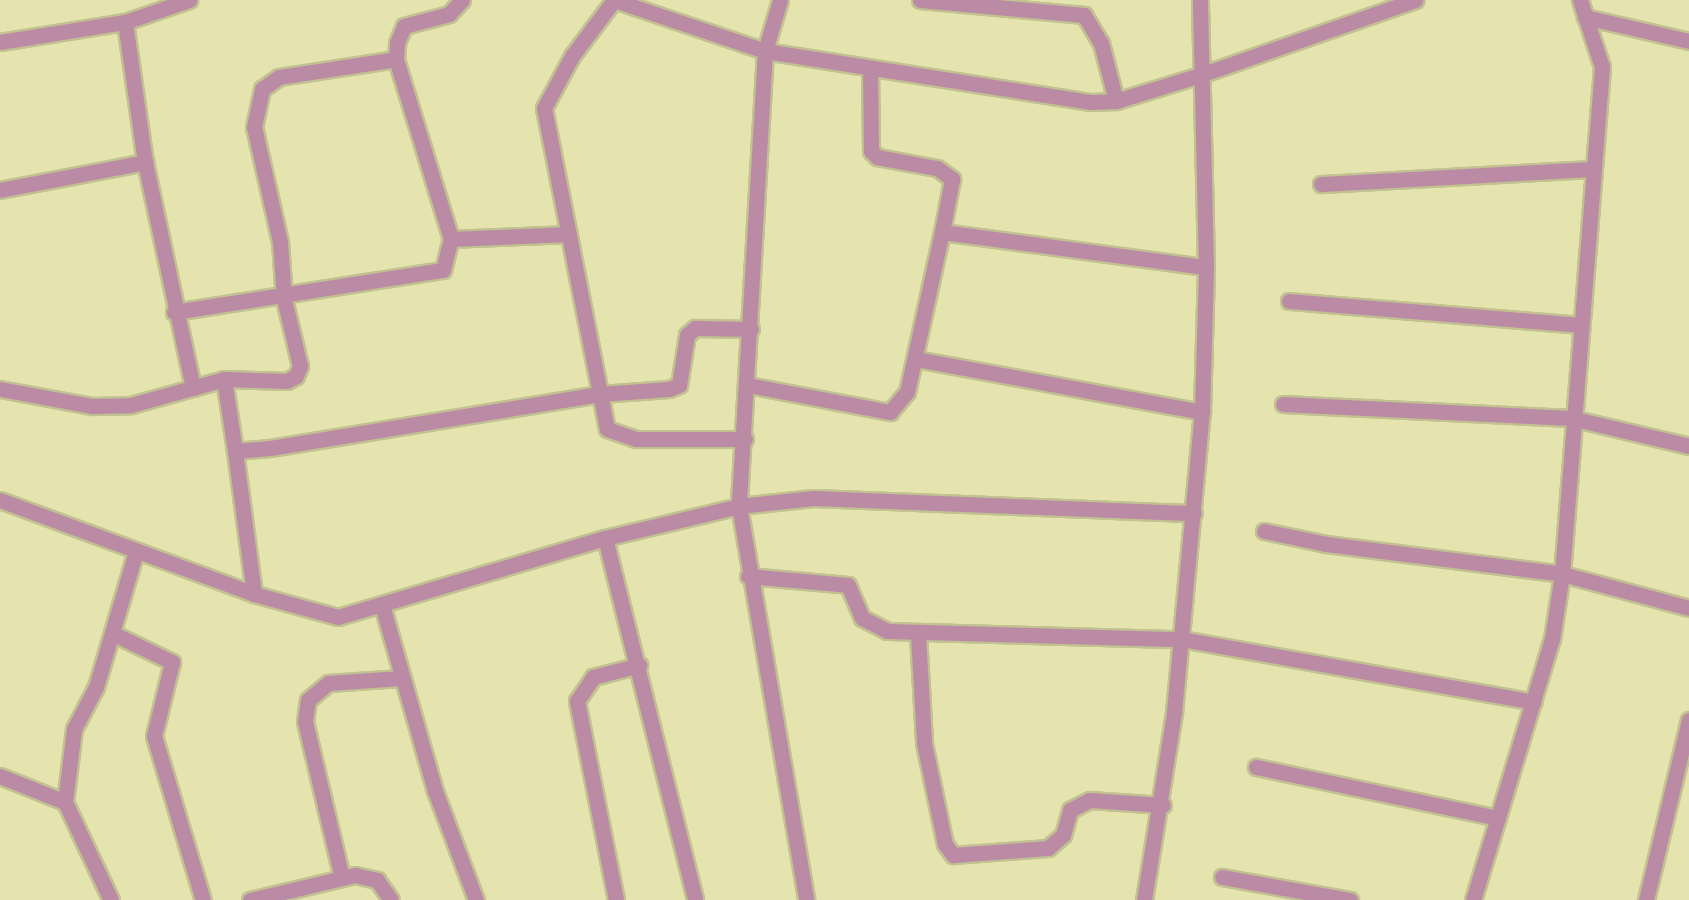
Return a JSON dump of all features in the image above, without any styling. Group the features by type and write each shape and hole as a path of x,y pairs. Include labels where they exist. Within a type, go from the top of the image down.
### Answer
{"street":[{"path":"0,42 125,22 189,0"},
{"path":"174,312 284,299 438,273 448,264 451,239 396,59 404,26 449,14 462,0"},
{"path":"745,439 616,434 608,429 544,108 572,56 614,0 765,51 1091,102 1116,101 1203,74 1416,0"},
{"path":"780,0 765,51 745,439 739,506 748,576 806,900"},
{"path":"920,0 1083,8 1101,43 1116,101"},
{"path":"1144,900 1163,805 1194,513 1202,412 1206,267 1200,0"},
{"path":"1473,900 1552,639 1562,574 1571,418 1602,67 1580,0"},
{"path":"1585,17 1689,41"},
{"path":"125,22 145,162 174,312 193,388"},
{"path":"0,389 92,406 130,405 225,379 287,381 296,376 300,366 284,299 280,242 254,128 261,89 279,77 396,59"},
{"path":"748,385 890,412 907,392 916,359 952,180 938,168 877,157 871,151 870,68"},
{"path":"0,190 145,162"},
{"path":"1321,184 1593,169"},
{"path":"942,231 1206,267"},
{"path":"451,239 569,234"},
{"path":"1289,301 1580,326"},
{"path":"235,451 600,394 679,385 687,335 695,328 751,329"},
{"path":"916,359 1202,412"},
{"path":"225,379 254,594"},
{"path":"1283,404 1571,418 1689,446"},
{"path":"0,500 254,594 338,616 605,538 739,506 814,498 1194,513"},
{"path":"1264,531 1326,544 1562,574 1689,608"},
{"path":"605,538 639,665 695,900"},
{"path":"111,900 65,802 74,729 96,687 136,551"},
{"path":"748,576 833,580 848,585 862,618 873,625 918,634 1181,639 1533,702"},
{"path":"382,605 401,678 476,900"},
{"path":"112,633 172,662 154,736 203,900"},
{"path":"918,634 924,743 945,844 953,855 1048,848 1063,835 1070,810 1090,800 1163,805"},
{"path":"616,900 577,701 593,677 639,665"},
{"path":"342,878 305,721 308,700 328,683 401,678"},
{"path":"1646,900 1689,720"},
{"path":"1256,767 1498,818"},
{"path":"0,776 65,802"},
{"path":"1222,877 1350,900"},
{"path":"250,900 342,878 377,880 391,900"}]}
